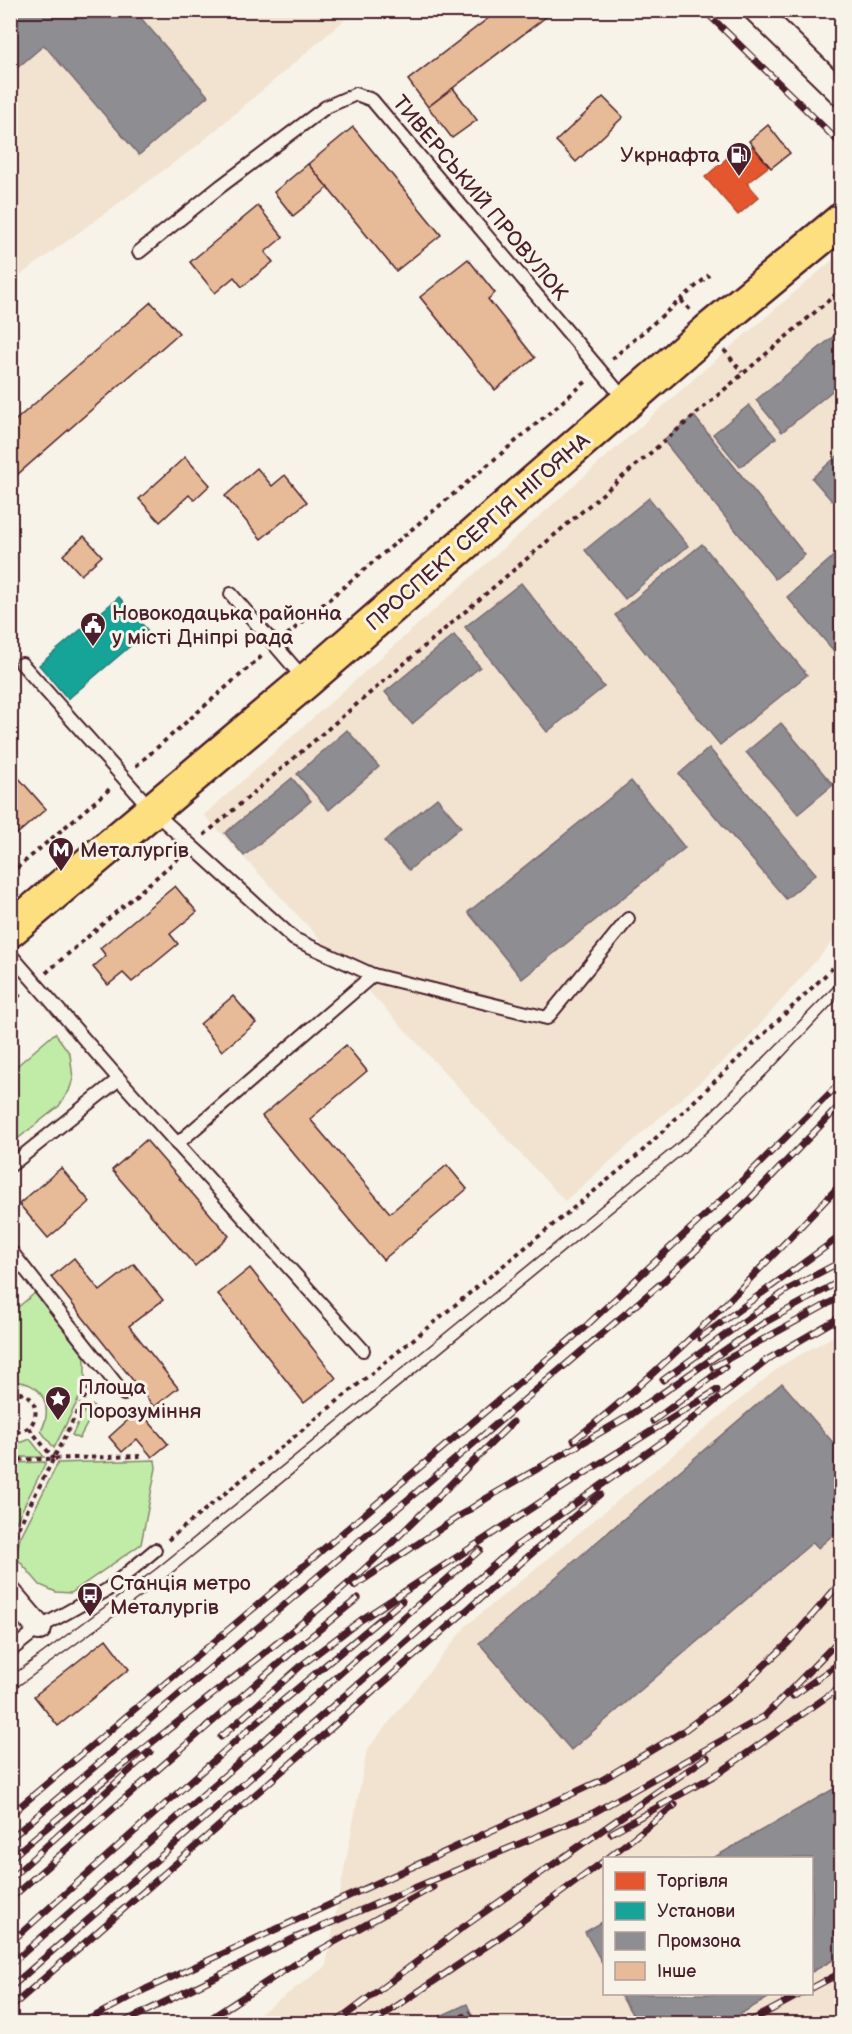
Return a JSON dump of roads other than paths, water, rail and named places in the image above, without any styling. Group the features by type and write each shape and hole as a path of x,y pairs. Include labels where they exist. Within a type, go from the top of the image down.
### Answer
{"highway":[{"name":"ПРОСПЕКТ СЕРГІЯ НІГОЯНА","path":"806,247 842,199"},
{"name":"ПРОСПЕКТ СЕРГІЯ НІГОЯНА","path":"10,930 153,812 806,247 842,220"}],"street":[{"path":"756,10 842,94"},
{"path":"10,1594 39,1628"}],"lane":[{"name":"ТИВЕРСЬКИЙ ПРОВУЛОК","path":"139,252 220,186 326,107 356,94 372,100 627,402"},
{"path":"231,594 306,681"},
{"path":"22,664 153,812 294,939 373,975 547,1018 628,920"},
{"path":"10,954 118,1079 363,1350"},
{"path":"177,1144 373,975"},
{"path":"10,1166 118,1079"},
{"path":"10,1250 124,1394"},
{"path":"10,1651 39,1628 107,1590 155,1551"}],"tram line":[{"path":"10,1677 156,1569 689,1134 842,978"},
{"path":"10,1692 162,1581 697,1142 768,1073 842,994"}],"railway":[{"path":"704,10 842,145"},
{"path":"10,1815 585,1327 747,1176 842,1081"},
{"path":"10,1839 665,1280 751,1198 842,1103"},
{"path":"574,1440 679,1349 842,1183"},
{"path":"700,1338 842,1235"},
{"path":"663,1380 787,1290 842,1261"},
{"path":"354,1586 487,1498 629,1416 764,1323 842,1280"},
{"path":"713,1367 842,1296"},
{"path":"763,1362 842,1316"},
{"path":"10,1988 517,1545 665,1440 769,1359"},
{"path":"653,1421 725,1367"},
{"path":"221,1737 303,1664 361,1620 591,1469 717,1390"},
{"path":"10,1859 334,1596 403,1533 513,1422"},
{"path":"10,2008 600,1494"},
{"path":"10,1965 480,1550"},
{"path":"80,2024 146,1989 602,1780 682,1732 737,1691 788,1643 842,1581"},
{"path":"10,1899 292,1652 358,1598"},
{"path":"10,1943 249,1729 402,1601"},
{"path":"120,2024 297,1937 593,1813 765,1716 842,1637"},
{"path":"793,1696 842,1661"},
{"path":"611,1833 719,1773 842,1686"},
{"path":"10,1879 150,1752"},
{"path":"334,2024 459,1930 707,1757"},
{"path":"609,1857 675,1805"},
{"path":"370,2024 503,1935 603,1862"},
{"path":"202,2024 288,1968 433,1887"},
{"path":"813,1987 842,1972"},
{"path":"745,2024 799,1995"}],"place":[{"name":"Укрнафта","path":"739,178"},
{"name":"Новокодацька районна у місті Дніпрі рада","path":"93,648"},
{"name":"Металургів","path":"61,873"},
{"name":"Площа Порозуміння","path":"58,1422"},
{"name":"Станція метро Металургів","path":"90,1618"}]}
